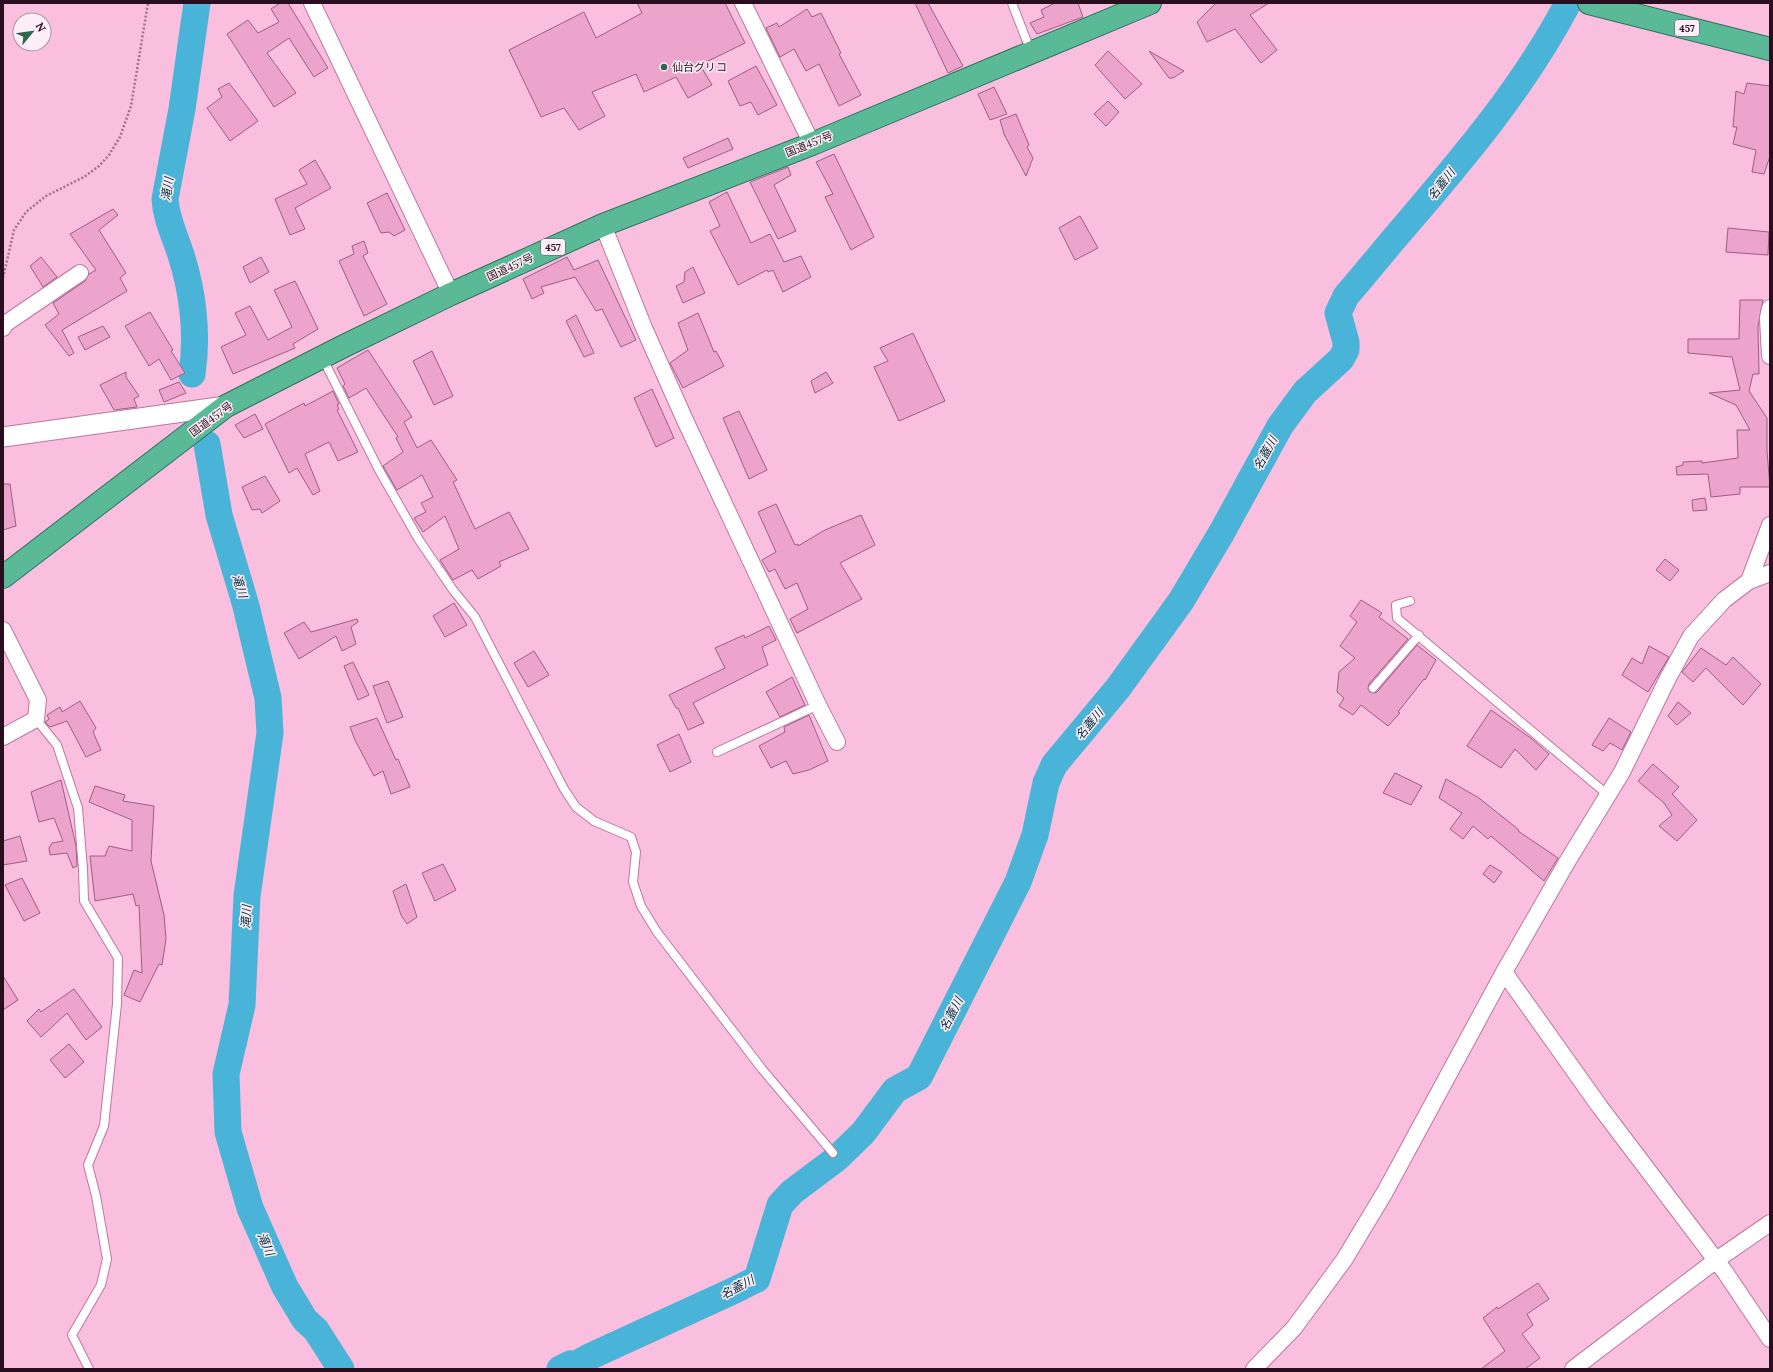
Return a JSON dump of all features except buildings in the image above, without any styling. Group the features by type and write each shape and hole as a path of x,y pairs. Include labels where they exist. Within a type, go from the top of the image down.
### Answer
{"highway":[{"name":"国道457号","path":"3,577 226,406 322,357 451,294 603,225 812,144 1150,3"},
{"name":"457","path":"1596,5 1770,49"}],"street":[{"path":"312,3 451,294"},
{"path":"743,3 812,144"},
{"path":"603,225 644,328 678,404 818,705 837,742"},
{"path":"3,328 5,324 80,273"},
{"path":"1770,308 1768,318 1770,356"},
{"path":"3,437 226,406"},
{"path":"1749,581 1770,525"},
{"path":"1254,1369 1294,1328 1344,1260 1385,1192 1504,972 1567,862 1622,772 1668,678 1691,636 1724,600 1749,581 1770,573"},
{"path":"3,630 38,700 36,719 3,737"},
{"path":"1504,972 1600,1107 1715,1261 1725,1272 1770,1339"},
{"path":"1573,1369 1715,1261 1770,1223"}],"lane":[{"path":"1012,3 1031,52"},
{"path":"322,357 379,470 419,540 479,623 564,789 576,807 594,820 631,837 636,852 633,882 641,906 658,932 762,1069 833,1153"},
{"path":"1410,601 1396,605 1398,618 1608,795"},
{"path":"1373,688 1419,635"},
{"path":"717,752 818,705"},
{"path":"36,719 56,745 78,808 84,900 118,958 117,1004 104,1126 88,1165 96,1196 107,1259 101,1285 72,1335 89,1369"}],"path":[{"path":"3,278 14,230 26,212 46,196 84,178 99,166 109,155 120,137 131,106 148,3"}],"waterway":[{"name":"滝川","path":"192,374 194,359 194,329 189,284 169,220 165,199 182,109 197,3"},
{"name":"名蓋川","path":"560,1369 570,1364 573,1366 589,1357 757,1279 780,1205 792,1192 836,1159 863,1133 895,1090 919,1077 1018,882 1035,835 1046,783 1054,765 1118,688 1181,601 1222,532 1280,426 1305,392 1341,359 1346,350 1346,342 1338,313 1346,296 1450,173 1493,119 1533,63 1568,3"},
{"name":"滝川","path":"207,444 219,515 246,606 268,698 270,733 247,896 242,1005 226,1074 228,1132 250,1208 285,1287 305,1320 316,1330 341,1369"}],"place":[{"name":"仙台グリコ","path":"664,67"}]}
